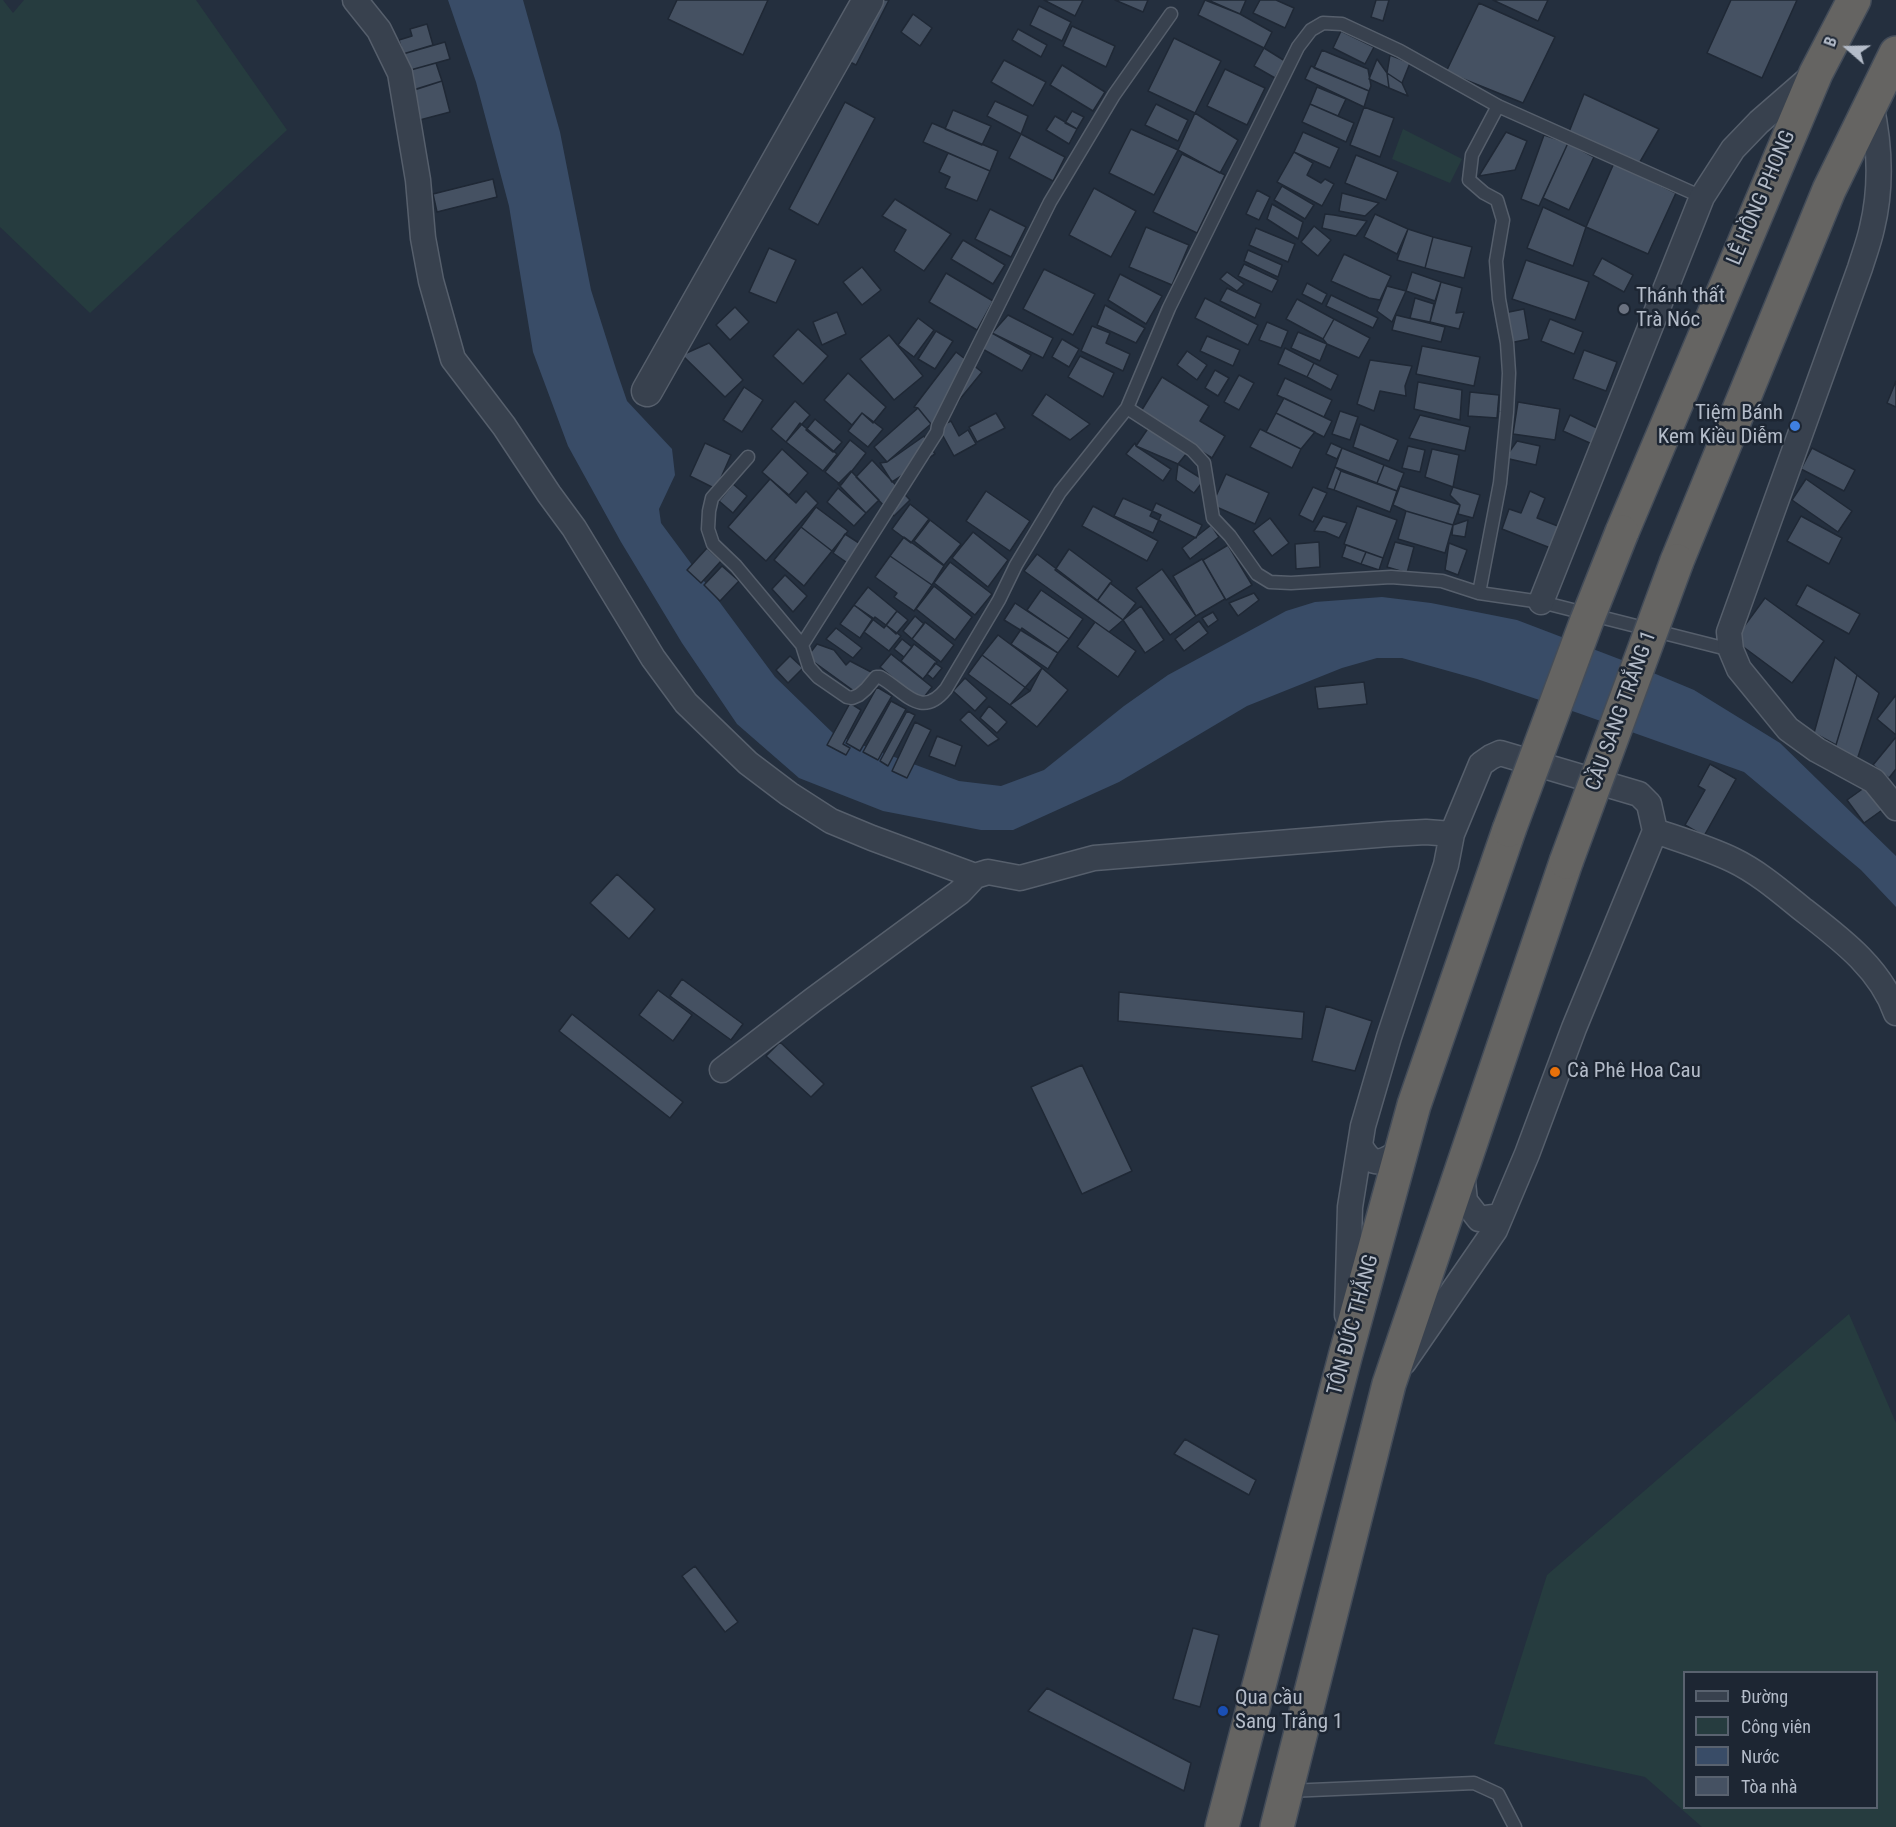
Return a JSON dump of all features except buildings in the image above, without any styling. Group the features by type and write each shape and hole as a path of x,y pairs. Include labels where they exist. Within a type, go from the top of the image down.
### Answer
{"highway":[{"name":"LÊ HỒNG PHONG","path":"1509,830 1622,532 1816,73 1854,0"},
{"path":"1871,104 1896,53"},
{"name":"CẦU SANG TRẮNG 1","path":"1462,1169 1566,862 1677,561 1829,190 1871,104"},
{"name":"TÔN ĐỨC THẮNG","path":"1222,1827 1345,1357 1414,1105 1509,830"},
{"path":"1277,1827 1389,1384 1462,1169"}],"street":[{"path":"355,0 379,30 400,73 418,180 423,238 431,281 453,359 504,426 574,528 600,573 686,704 748,763 789,794 831,821 872,838 981,874 1020,878 1094,858 1389,834 1426,832 1452,834"},
{"path":"647,391 868,0"},
{"path":"1540,602 1702,197 1733,149 1759,122 1816,73"},
{"path":"1871,104 1878,134 1879,182 1872,228 1860,268 1729,632 1731,650 1738,669 1788,729 1817,750 1874,781 1896,808"},
{"path":"1345,1357 1350,1207 1363,1126 1389,1037 1446,865 1452,834 1481,764 1500,753 1639,794 1649,804 1655,831 1574,1028 1501,1216 1495,1230 1389,1384"},
{"path":"1655,831 1734,861 1776,887 1839,938 1870,967 1890,996 1896,1013"},
{"path":"722,1070 981,874"},
{"path":"1360,1145 1365,1156 1373,1162 1384,1162 1401,1151"},
{"path":"1462,1169 1464,1202 1479,1219 1501,1216"}],"lane":[{"path":"802,645 937,432 1050,202 1114,95 1171,14"},
{"path":"747,457 712,498 708,529 713,544 736,566 802,645 809,667 813,672 847,697 852,698 859,695 876,677 880,677 914,701 923,704 938,699 999,600 1016,565 1060,492 1127,408 1169,308 1298,47 1311,30 1323,23 1342,24 1400,51 1498,106 1702,197"},
{"path":"1479,593 1500,483 1509,373 1496,261 1503,220 1497,200 1484,193 1469,180 1472,155 1498,106"},
{"path":"1127,408 1192,450 1204,463 1213,518 1230,536 1257,574 1270,582 1291,583 1391,577 1443,581 1479,593 1540,602 1731,650"},
{"path":"1287,1791 1474,1783 1498,1794 1515,1827"}],"green space":[{"path":"0,0 3,0 13,13 24,0 196,0 287,130 90,313 0,227"},
{"path":"1403,129 1462,159 1450,183 1392,159"},
{"path":"1849,1314 1896,1423 1896,1827 1702,1827 1645,1777 1494,1744 1547,1575"}],"water":[{"path":"448,0 523,0 560,132 591,290 616,369 627,401 672,449 675,475 659,509 661,523 775,677 835,735 959,781 1001,786 1044,770 1124,706 1168,675 1286,611 1315,602 1382,597 1431,603 1517,620 1627,662 1694,690 1780,743 1896,856 1896,907 1861,870 1744,772 1477,679 1402,658 1377,658 1342,668 1247,706 1119,782 1013,830 981,830 883,811 799,778 737,724 682,643 621,542 568,446 533,352 509,206 476,82"}],"place":[{"name":"Thánh thất Trà Nóc","path":"1624,309"},
{"name":"Tiệm Bánh Kem Kiều Diễm","path":"1795,426"},
{"name":"Cà Phê Hoa Cau","path":"1555,1072"},
{"name":"Qua cầu Sang Trắng 1","path":"1223,1711"}]}
